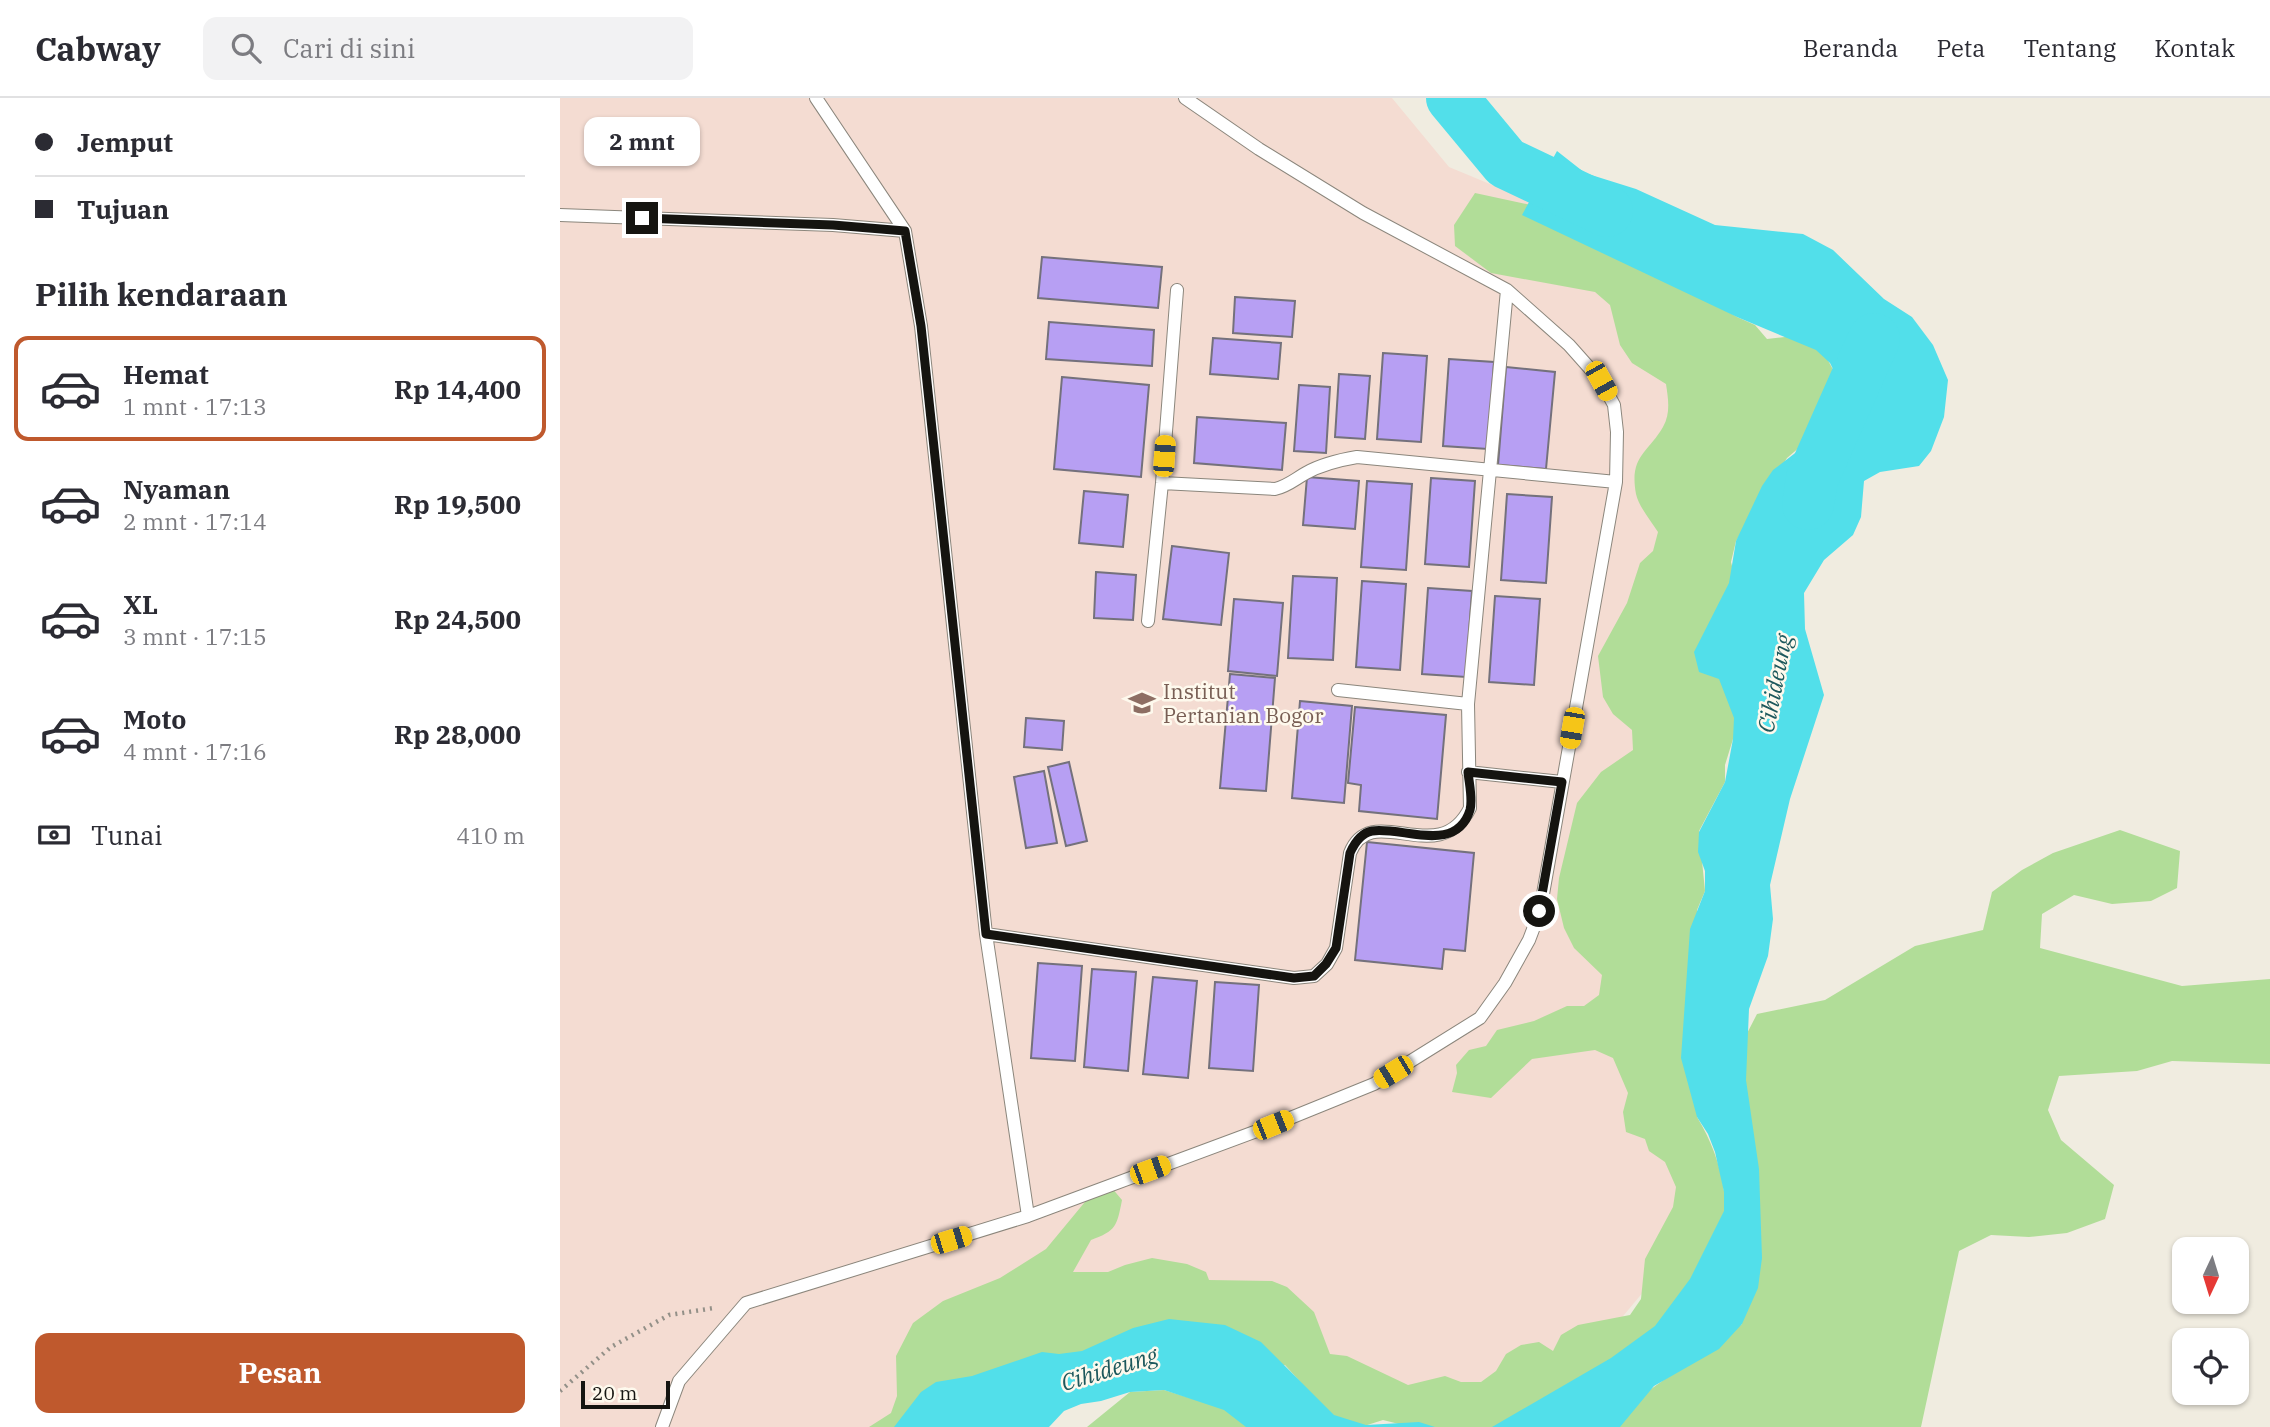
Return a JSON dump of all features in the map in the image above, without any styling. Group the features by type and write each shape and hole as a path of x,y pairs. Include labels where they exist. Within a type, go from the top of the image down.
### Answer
{"lane":[{"path":"816,98 905,231 921,326 986,934 1028,1216"},
{"path":"662,1427 679,1381 746,1303 1028,1216 1273,1125 1374,1084 1480,1018 1511,973 1529,940 1539,911 1616,482 1617,432 1614,405 1601,381 1569,345 1507,290 1363,213 1259,149 1185,98"},
{"path":"560,215 833,225 905,231"},
{"path":"1148,621 1177,290"},
{"path":"986,934 1294,978 1314,976 1336,948 1350,853 1354,842 1370,831 1440,836 1457,829 1464,821 1470,808 1468,704 1507,290"},
{"path":"1162,483 1275,489 1286,486 1319,467 1357,457 1616,482"},
{"path":"1338,690 1468,704"},
{"path":"1468,772 1562,782"}],"path":[{"path":"560,1391 611,1347 669,1315 746,1303"}],"shaded area":[{"name":"Institut Pertanian Bogor","path":"560,98 1392,98 1449,167 1676,261 1690,1236 1583,1364 1435,1412 1350,1398 1273,1293 908,1427 560,1427"}],"green space":[{"path":"1475,193 1545,208 1755,325 1767,339 1814,334 1839,381 1838,407 1829,422 1787,458 1736,541 1731,562 1739,594 1740,674 1745,724 1733,739 1725,765 1725,782 1699,831 1705,891 1697,910 1697,1117 1711,1143 1731,1223 1676,1328 1518,1427 1411,1427 1383,1420 1361,1427 1341,1427 1285,1365 917,1427 869,1427 891,1413 897,1396 896,1356 913,1323 943,1301 1000,1278 1046,1249 1094,1191 1111,1187 1122,1200 1117,1222 1106,1234 1091,1240 1073,1272 1108,1272 1152,1258 1187,1264 1206,1272 1209,1280 1272,1281 1287,1287 1314,1312 1330,1354 1347,1356 1408,1385 1445,1376 1461,1382 1481,1382 1496,1371 1506,1354 1521,1345 1539,1342 1553,1351 1561,1335 1578,1325 1630,1315 1641,1299 1645,1259 1673,1207 1676,1187 1665,1162 1649,1151 1645,1139 1626,1132 1623,1112 1628,1093 1613,1058 1595,1050 1532,1059 1491,1098 1452,1092 1457,1073 1456,1065 1469,1050 1486,1046 1497,1030 1534,1021 1567,1006 1584,1006 1599,995 1602,975 1574,948 1564,928 1557,899 1559,878 1577,803 1601,772 1633,750 1632,730 1613,714 1603,697 1598,656 1627,603 1640,563 1653,551 1658,532 1636,494 1635,471 1641,456 1666,422 1666,384 1632,363 1620,345 1610,305 1595,292 1491,273 1455,246 1454,225"},
{"path":"2120,830 2180,851 2177,888 2151,901 2112,904 2074,895 2042,914 2040,948 2182,986 2270,979 2270,1064 2172,1061 2137,1071 2059,1076 2048,1110 2061,1140 2114,1185 2105,1219 2067,1233 2029,1237 1991,1235 1959,1251 1921,1427 1598,1427 1742,1324 1740,1047 1757,1014 1825,1000 1915,946 1983,930 1992,892 2022,870 2053,853"},
{"path":"1164,1390 1284,1427 1087,1427 1130,1392"}],"water":[{"path":"1557,151 1585,173 1636,189 1715,225 1803,234 1833,250 1884,299 1912,317 1933,345 1948,380 1944,417 1931,451 1919,466 1880,472 1864,481 1861,517 1853,535 1824,560 1804,593 1805,629 1824,695 1790,799 1770,885 1773,919 1768,956 1749,1009 1746,1080 1759,1169 1762,1258 1758,1288 1742,1324 1719,1349 1654,1386 1620,1427 1492,1427 1611,1358 1655,1326 1690,1279 1724,1211 1724,1192 1715,1152 1697,1117 1681,1058 1690,929 1705,891 1705,871 1698,852 1699,832 1725,782 1734,718 1719,679 1699,672 1694,652 1729,583 1736,541 1762,486 1773,470 1803,447 1837,436 1851,424 1839,381 1830,363 1816,350 1737,317 1522,215"},
{"path":"1169,1319 1225,1325 1261,1342 1334,1415 1366,1425 1419,1422 1435,1427 1246,1427 1224,1410 1164,1390 1130,1392 1081,1404 1064,1411 1049,1427 894,1427 921,1392 936,1382 972,1376 1042,1352 1059,1354 1082,1351 1133,1328"}],"building":[{"path":"1042,257 1162,267 1158,308 1038,298"},
{"path":"1235,297 1295,301 1292,337 1233,333"},
{"path":"1049,322 1154,330 1152,366 1046,359"},
{"path":"1213,338 1281,343 1278,379 1210,374"},
{"path":"1383,353 1427,356 1421,442 1377,439"},
{"path":"1449,359 1494,362 1488,449 1443,446"},
{"path":"1506,367 1555,372 1546,469 1498,465"},
{"path":"1339,374 1370,376 1365,439 1335,437"},
{"path":"1062,377 1149,385 1141,477 1054,469"},
{"path":"1299,385 1330,387 1326,453 1294,451"},
{"path":"1197,417 1286,423 1282,470 1194,463"},
{"path":"1307,477 1359,481 1355,529 1303,525"},
{"path":"1431,478 1475,481 1469,567 1425,564"},
{"path":"1367,481 1412,484 1406,570 1361,567"},
{"path":"1084,491 1128,495 1123,547 1079,543"},
{"path":"1507,494 1552,497 1546,583 1501,580"},
{"path":"1172,546 1229,553 1221,625 1163,619"},
{"path":"1096,572 1136,575 1133,620 1094,618"},
{"path":"1293,576 1337,578 1333,660 1288,658"},
{"path":"1362,581 1406,584 1400,670 1356,667"},
{"path":"1428,588 1472,591 1466,677 1422,674"},
{"path":"1495,596 1540,599 1534,685 1489,682"},
{"path":"1234,599 1283,603 1277,676 1228,671"},
{"path":"1230,674 1275,678 1266,791 1220,788"},
{"path":"1300,701 1352,706 1344,803 1292,798"},
{"path":"1355,707 1446,715 1437,819 1359,811 1361,785 1348,783"},
{"path":"1026,718 1064,721 1062,750 1024,747"},
{"path":"1069,762 1087,841 1066,846 1048,767"},
{"path":"1044,771 1057,843 1026,848 1014,777"},
{"path":"1367,842 1474,853 1465,951 1444,949 1442,969 1355,960"},
{"path":"1038,963 1082,966 1075,1061 1031,1058"},
{"path":"1092,969 1136,972 1128,1071 1084,1067"},
{"path":"1153,977 1197,981 1188,1078 1143,1074"},
{"path":"1215,982 1259,985 1253,1071 1209,1068"}],"waterway":[{"name":"Cihideung","path":"1452,98 1506,163 1607,211"},
{"name":"Cihideung","path":"1808,504 1812,479 1874,339"}],"place":[{"name":"Institut Pertanian Bogor","path":"1142,703"}],"route":[{"path":"642,218 833,225 905,231 921,326 986,934 1294,978 1314,976 1336,948 1350,853 1354,842 1370,831 1440,836 1457,829 1470,808 1468,772 1562,782 1539,911"}]}
